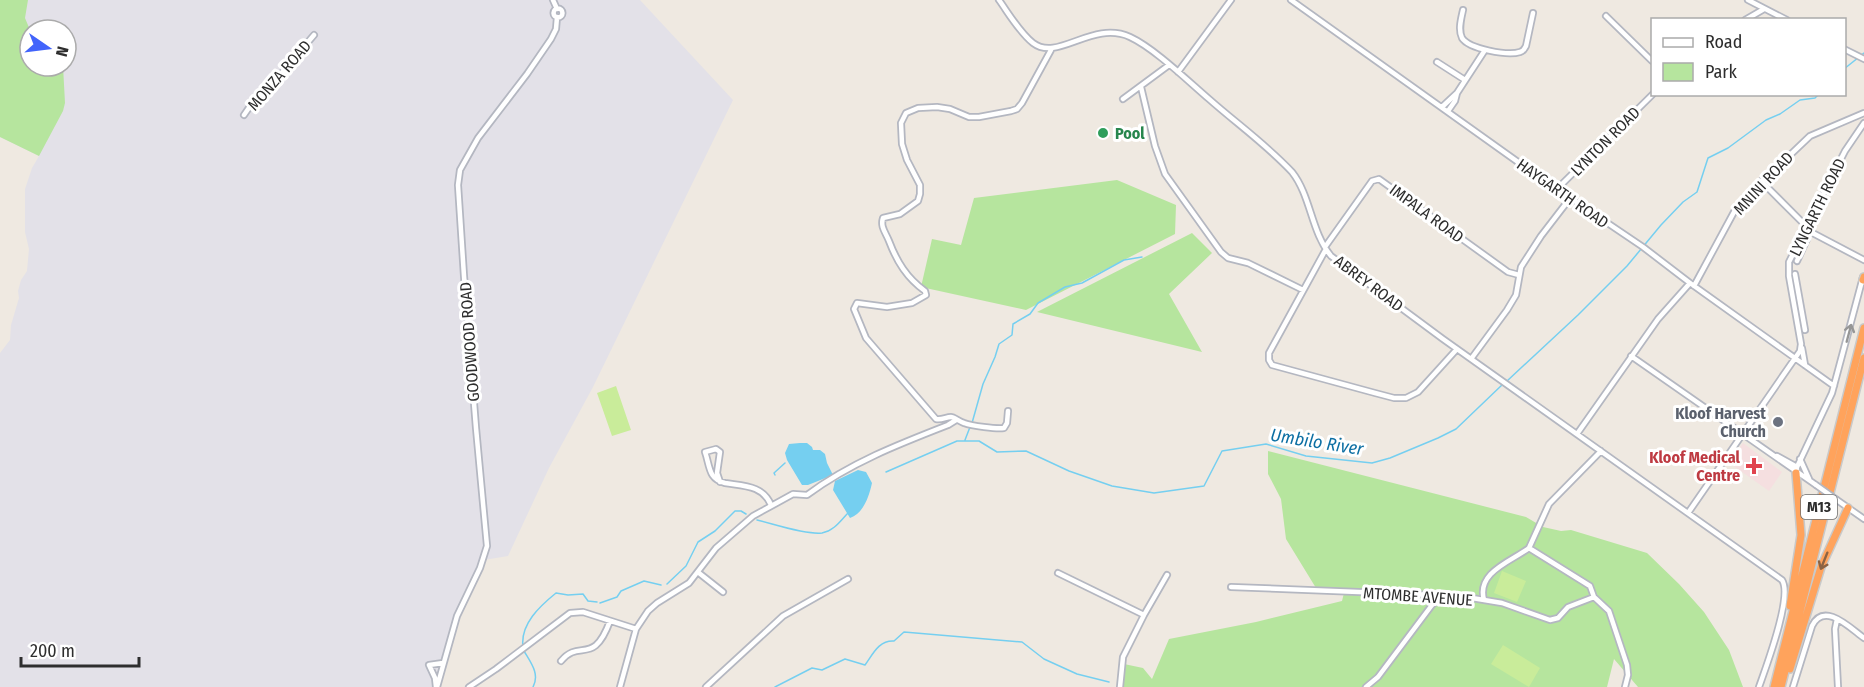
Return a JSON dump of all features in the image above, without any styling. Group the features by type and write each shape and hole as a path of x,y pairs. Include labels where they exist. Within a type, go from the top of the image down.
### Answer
{"highway":[{"name":"M13","path":"1774,687 1864,328"},
{"name":"M13","path":"1783,687 1864,358"},
{"path":"1790,626 1790,610 1801,532 1797,470"},
{"path":"1783,687 1821,567 1848,508"}],"street":[{"name":"GOODWOOD ROAD","path":"436,687 457,616 480,568 487,546 464,276 458,185 460,170 478,138 527,74 556,30 557,17 553,13 557,9 554,0"},
{"path":"999,0 1031,41 1051,50 1022,103 1013,110 973,118 950,109 937,107 918,108 906,113 901,123 902,144 907,160 920,185 918,201 900,214 885,217 881,222 897,261 911,280 925,291 925,296 912,303 887,307 858,303 854,306 854,311 866,338 938,420 952,417 976,427 983,425 1000,429 1004,428 1007,423 1008,411"},
{"path":"1178,72 1231,0"},
{"name":"HAYGARTH ROAD","path":"1291,0 1634,241 1834,386"},
{"path":"1748,0 1783,18"},
{"path":"1748,18 1764,9"},
{"path":"1463,10 1460,24 1461,36 1468,44 1485,50 1518,52 1524,51 1526,46 1533,13"},
{"path":"1606,16 1651,59"},
{"name":"ABREY ROAD","path":"1051,50 1087,36 1115,33 1133,38 1178,72 1294,175 1302,189 1325,248 1331,256 1457,349 1782,580 1785,589 1783,610 1759,687"},
{"name":"MONZA ROAD","path":"244,116 255,99 275,81 314,34"},
{"path":"1442,107 1457,93 1485,50"},
{"path":"1847,50 1864,59"},
{"path":"1437,62 1465,80"},
{"path":"1123,99 1169,65"},
{"path":"1141,87 1164,173 1221,252 1226,257 1256,267 1303,290"},
{"path":"1448,111 1457,93"},
{"name":"LYNTON ROAD","path":"1558,188 1651,96"},
{"name":"MNINI ROAD","path":"1577,434 1658,320 1692,285 1737,207 1761,181 1810,136 1864,112"},
{"name":"LYNGARTH ROAD","path":"1805,365 1788,265 1845,151 1864,123"},
{"name":"IMPALA ROAD","path":"1325,248 1372,181 1377,179 1508,272 1519,275"},
{"path":"1761,181 1806,227 1863,258"},
{"path":"1471,359 1513,301 1519,284 1521,267 1571,197"},
{"path":"1797,261 1807,239"},
{"path":"1797,244 1803,247"},
{"path":"1325,248 1269,353 1269,360 1275,367 1394,398 1406,398 1418,392 1457,349"},
{"path":"1795,274 1805,330"},
{"path":"1797,470 1834,386 1864,277"},
{"path":"1791,288 1797,287"},
{"path":"1688,513 1802,348"},
{"path":"1631,356 1864,519"},
{"path":"620,687 636,629 652,607 689,583 699,573 716,548 753,516 792,494 806,495 823,482 883,450 956,420"},
{"path":"720,482 717,473 720,453 717,450 709,451 705,453 711,474 720,482 754,488 764,493 771,505"},
{"path":"1484,600 1484,588 1491,575 1500,564 1529,548 1549,504 1601,451"},
{"path":"1800,459 1810,481"},
{"path":"1696,518 1694,511 1701,494"},
{"path":"1529,548 1590,586 1594,597 1607,608 1613,619 1627,668 1625,687"},
{"path":"699,573 723,592"},
{"path":"1058,573 1144,615"},
{"path":"1120,687 1122,661 1144,615 1167,575"},
{"path":"706,687 783,616 848,579"},
{"name":"MTOMBE AVENUE","path":"1231,587 1469,597 1514,606 1551,620 1558,618 1567,608 1594,597"},
{"path":"1469,597 1484,588"},
{"path":"1366,687 1378,677 1428,610 1443,595"},
{"path":"469,687 571,612 583,612 636,629"},
{"path":"1793,687 1814,621 1824,615 1837,619 1864,638"},
{"path":"1837,619 1835,629 1838,687"},
{"path":"561,661 571,652 595,647 603,638 610,621"},
{"path":"436,687 429,665 443,663"}],"shaded area":[{"path":"0,0 640,0 733,100 593,387 549,468 508,556 484,560 457,616 438,687 0,687 0,353 10,340 11,325 19,298 18,291 27,271 29,249 25,232 25,189 39,156 0,137"},
{"name":"Kloof Medical Centre","path":"1743,443 1782,472 1769,491 1728,462"}],"green space":[{"path":"0,0 28,0 25,18 18,18 18,78 64,78 65,103 39,156 0,137"},
{"path":"1117,180 1176,205 1175,234 1026,310 921,287 932,239 961,245 974,198"},
{"path":"1192,233 1212,253 1169,294 1202,352 1037,312"},
{"path":"616,386 631,430 612,436 597,393"},
{"path":"1268,451 1526,517 1543,527 1561,531 1571,530 1647,553 1704,612 1729,650 1743,687 1638,687 1614,659 1607,687 1122,687 1124,664 1143,668 1152,679 1169,639 1256,622 1342,601 1344,593 1342,588 1316,588 1286,539 1281,499 1268,474"},
{"path":"1502,571 1526,581 1517,602 1494,593"},
{"path":"1503,645 1540,668 1529,687 1491,664"}],"water":[{"path":"807,443 813,450 820,450 825,454 833,475 808,485 802,485 785,453 789,444"},
{"path":"858,470 866,472 872,483 862,508 850,518 833,490 835,481"}],"waterway":[{"name":"Umbilo River","path":"1846,67 1864,53"},
{"name":"Umbilo River","path":"1507,381 1578,315 1627,266 1683,202 1697,192 1708,158 1728,148 1766,120 1780,114 1800,100 1817,96"},
{"path":"972,423 983,384 999,344 1012,335 1013,324 1030,314 1038,303 1065,287 1082,283 1124,260 1142,257"},
{"name":"Umbilo River","path":"886,472 957,441 979,441 997,452 1026,451 1069,471 1112,486 1154,493 1204,486 1222,451 1266,444 1306,456 1372,463 1390,458 1456,429 1503,384"},
{"path":"965,440 970,427"},
{"name":"Umbilo River","path":"775,475 774,473 785,463"},
{"name":"Umbilo River","path":"667,584 686,566 698,542 715,531 735,511 746,514"},
{"name":"Umbilo River","path":"757,520 799,531 822,533 834,528 848,513"},
{"name":"Umbilo River","path":"600,603 617,597 621,591 644,581 661,585"},
{"name":"Umbilo River","path":"523,647 525,631 532,616 556,593 583,594 588,601 597,602"},
{"path":"775,687 812,668 822,670 845,659 865,665 880,645 894,641 904,632 1022,642 1044,659 1077,674 1109,682"},
{"name":"Umbilo River","path":"524,651 535,673 533,687"}],"place":[{"name":"Pool","path":"1103,133"},
{"name":"Kloof Harvest Church","path":"1778,422"},
{"name":"Kloof Medical Centre","path":"1754,466"}]}
